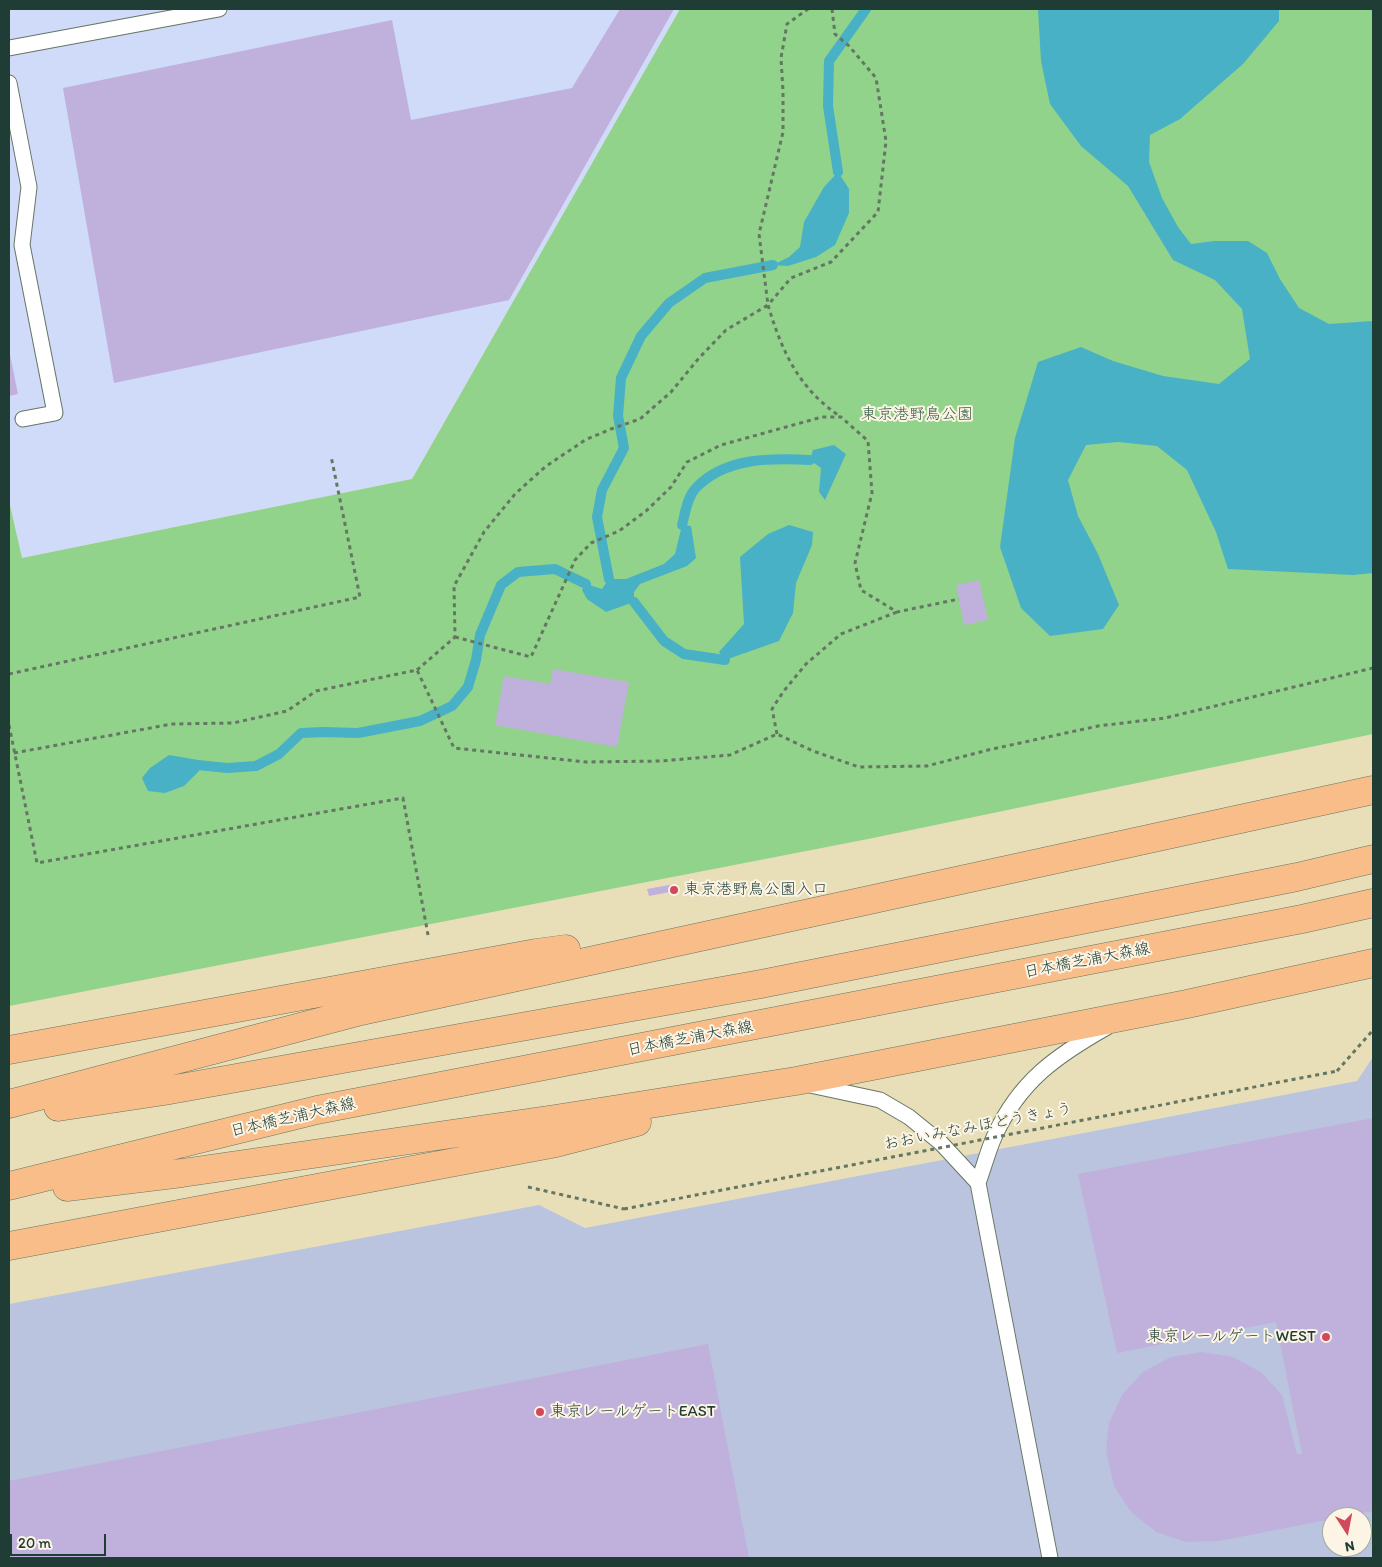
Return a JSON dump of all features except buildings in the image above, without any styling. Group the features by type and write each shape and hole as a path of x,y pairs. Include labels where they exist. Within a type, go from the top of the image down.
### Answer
{"main road":[{"path":"9,1104 361,1011 1373,790"},
{"path":"9,1114 164,1091 761,984 1297,877 1373,859"},
{"name":"日本橋芝浦大森線","path":"9,1186 317,1110 1283,923 1373,903"},
{"path":"9,1050 536,953 739,928"},
{"path":"9,1195 182,1173 554,1119 796,1081 1128,1016 1373,963"},
{"path":"9,1246 556,1143 796,1081"}],"lane":[{"path":"9,48 219,9"},
{"path":"9,83 29,187 22,245 55,413 23,419"},
{"path":"1050,1558 978,1183 995,1136 1018,1095 1044,1068 1085,1040 1128,1016"},
{"path":"796,1081 880,1100 909,1117 942,1143 978,1183"}],"path":[{"path":"808,9 787,24 781,58 783,91 782,132 759,234 768,305 779,339 800,378 823,405 868,441 872,493 855,563 861,590 897,612"},
{"path":"456,637 454,586 484,532 515,494 545,467 585,440 640,419 671,392 699,358 726,330 768,305 791,278 831,262 878,212 886,142 876,78 849,46 835,34 832,9"},
{"path":"456,637 531,657 575,560 591,543 619,531 646,511 671,487 687,462 730,442 822,417 841,418"},
{"path":"9,674 360,597 331,456"},
{"path":"777,734 772,709 806,664 841,634 897,612 959,599"},
{"path":"14,752 172,724 233,723 287,711 316,691 417,670 456,637"},
{"path":"417,670 454,748 586,762 661,762 730,755 777,734 813,751 859,767 927,766 988,750 1098,726 1165,718 1373,668"},
{"path":"9,725 37,864 403,798 428,935"},
{"name":"おおいみなみほどうきょう","path":"528,1187 624,1209 1337,1070 1373,1030"}],"shaded area":[{"path":"9,9 680,9 412,479 22,558 9,501"},
{"path":"1373,1057 1373,1558 9,1558 9,1304 539,1205 585,1228 1357,1081"}],"green space":[{"name":"東京港野鳥公園","path":"680,9 1373,9 1373,734 868,839 9,1006 9,501 22,558 412,479"}],"water":[{"path":"1038,9 1279,9 1279,21 1243,64 1180,119 1150,135 1149,162 1162,198 1178,227 1191,244 1214,241 1248,241 1267,253 1280,279 1299,308 1329,324 1373,321 1373,573 1353,575 1228,569 1216,532 1187,470 1157,446 1118,442 1086,445 1068,480 1078,516 1098,554 1119,605 1103,629 1050,636 1021,608 1000,547 1015,438 1038,362 1081,347 1113,361 1163,376 1219,384 1250,359 1242,309 1215,280 1173,260 1128,186 1081,146 1050,104 1041,61"},
{"path":"838,172 849,189 849,213 835,245 816,257 788,266 773,265 789,257 800,247 804,222 824,187"},
{"path":"834,445 846,454 825,500 819,492 821,468 810,460 813,450"},
{"path":"682,525 691,526 696,558 687,566 640,584 634,592 634,602 606,612 587,599 582,590 586,584 602,589 609,579 626,579 664,564 675,554"},
{"path":"789,525 813,532 812,545 796,583 793,613 779,641 725,660 719,652 744,624 740,557 768,534"},
{"path":"169,755 198,760 199,771 184,786 165,793 148,791 142,778 150,768"}],"waterway":[{"path":"838,172 828,106 829,61 866,9"},
{"path":"609,579 597,517 602,490 624,448 618,416 621,378 641,336 669,303 705,278 773,265"},
{"path":"682,525 692,493 707,478 720,471 734,465 764,460 810,460"},
{"path":"198,765 227,768 256,766 279,754 301,733 358,733 420,721 452,706 468,687 476,660 480,635 501,585 518,572 555,569 586,584"},
{"path":"634,602 664,641 684,654 725,660"}],"place":[{"name":"東京港野鳥公園入口","path":"674,890"},
{"name":"東京レールゲートWEST","path":"1326,1337"},
{"name":"東京レールゲートEAST","path":"540,1412"}]}
